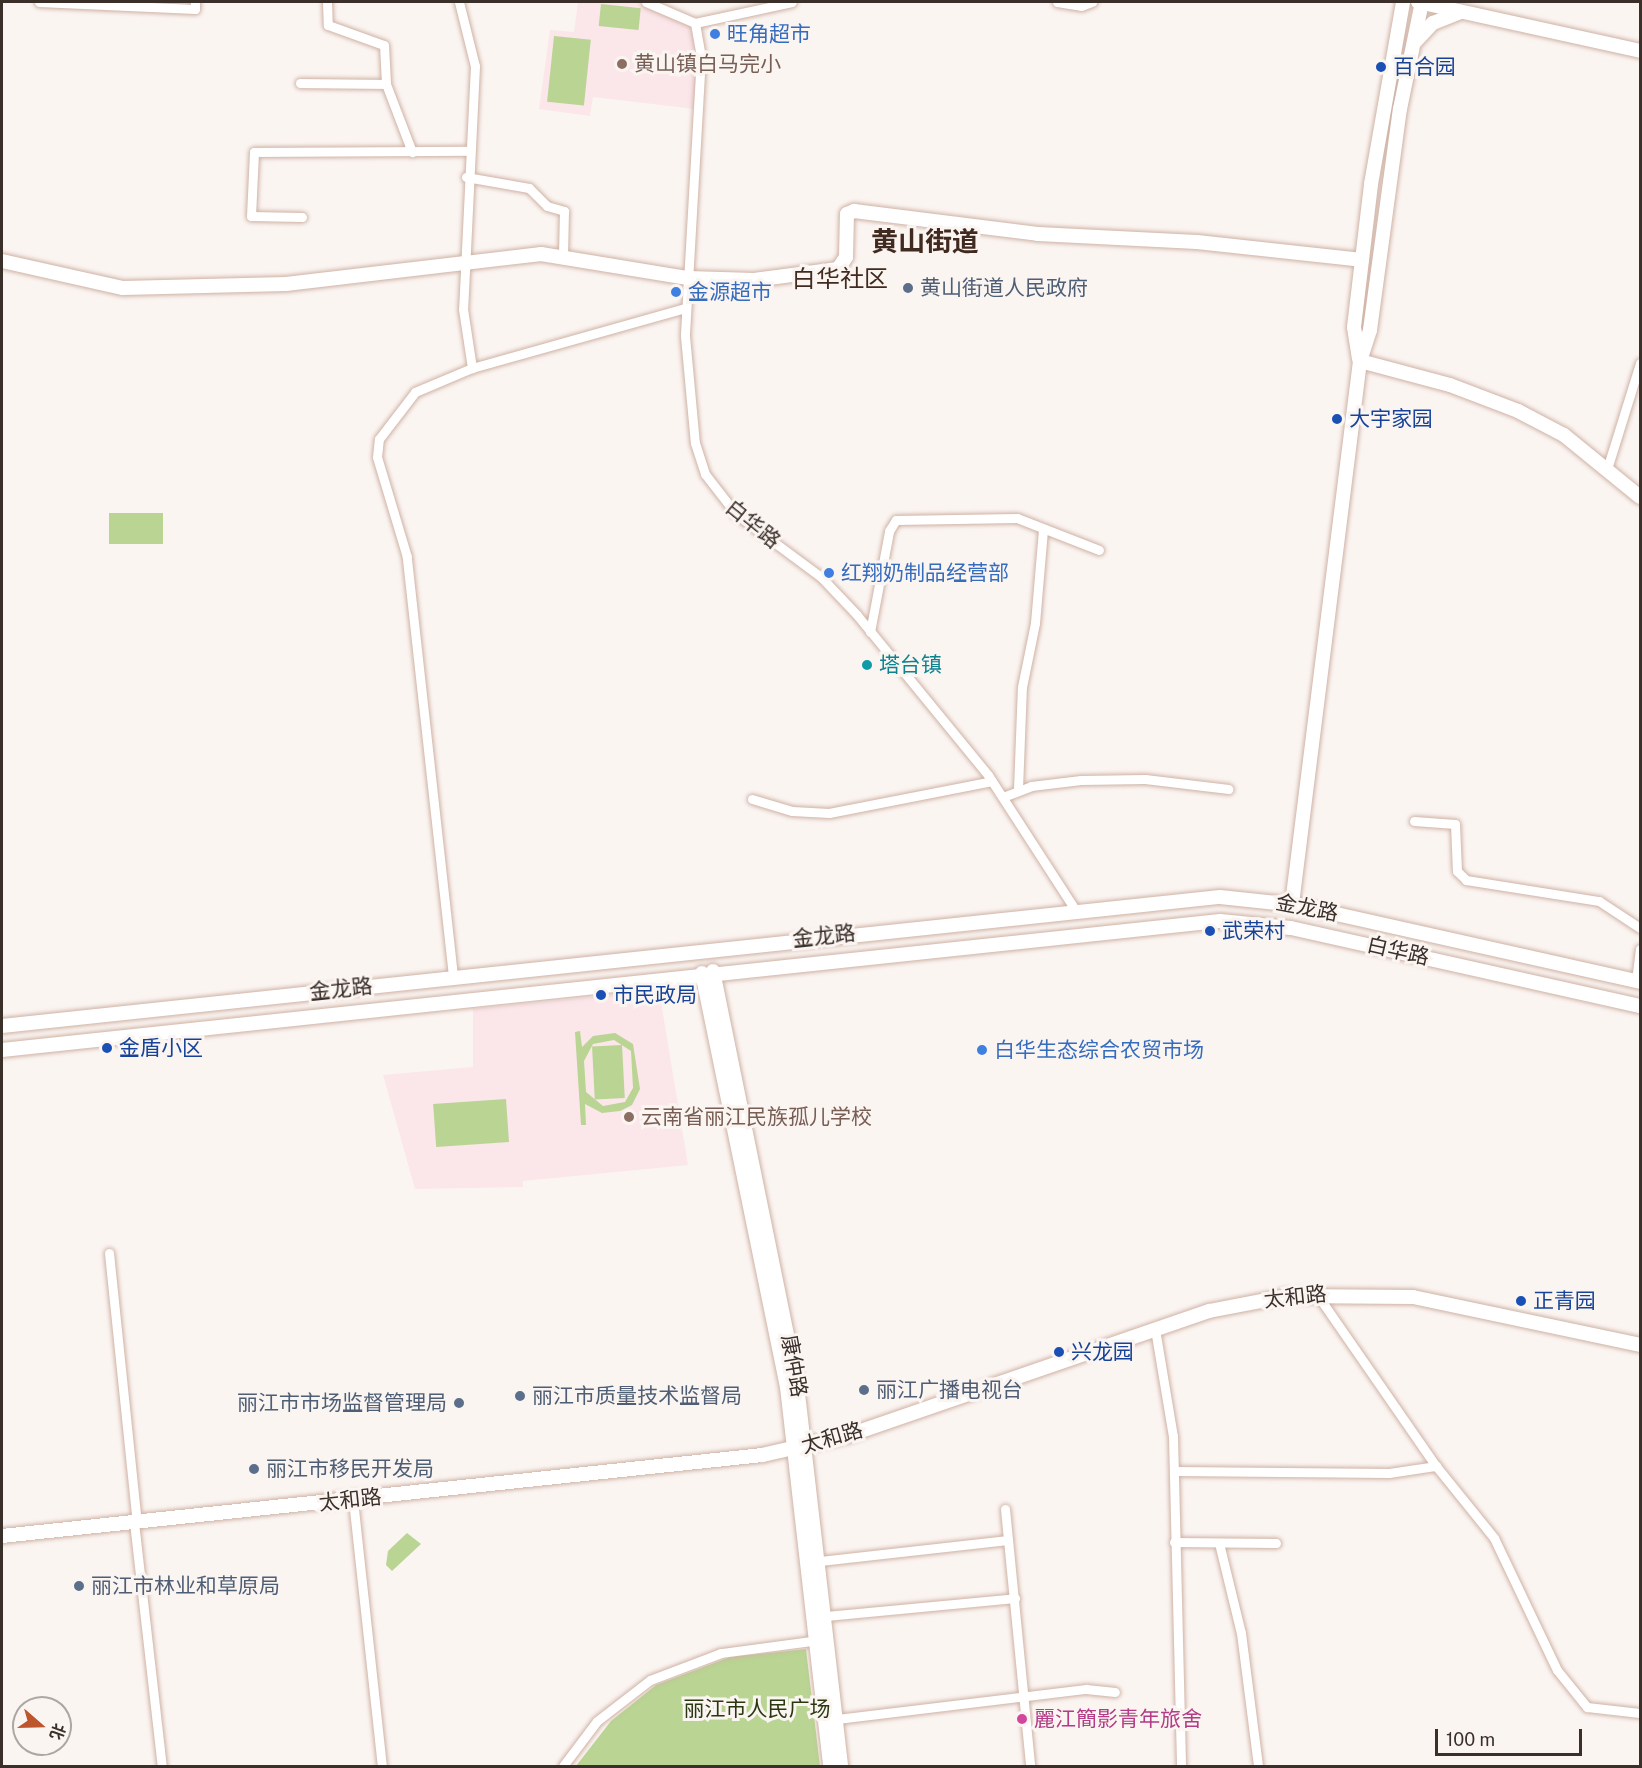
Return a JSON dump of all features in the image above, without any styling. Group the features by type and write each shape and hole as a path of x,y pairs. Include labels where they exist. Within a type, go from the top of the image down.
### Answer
{"main road":[{"path":"1360,361 1354,327 1362,260 1382,106 1403,2"},
{"path":"1292,904 1360,361 1370,330 1421,2 1464,4 1641,41"},
{"path":"1412,49 1433,23 1464,4 1641,51"},
{"path":"2,261 81,281 170,289 320,282 464,264 563,256 688,278 754,280 838,269 846,257 847,214 854,211 1038,234 1197,242 1362,260"},
{"path":"1360,361 1500,403 1564,435 1641,497"},
{"name":"金龙路","path":"2,1026 453,976 1220,897 1292,904 1638,981"},
{"name":"白华路","path":"1082,934 1201,922 1265,923 1641,1006"},
{"name":"金龙路","path":"2,1050 708,972 1082,934"},
{"name":"康仲路","path":"708,972 801,1448 826,1616 841,1767"},
{"name":"太和路","path":"2,1536 353,1500 801,1448 1235,1304 1316,1293 1440,1301 1641,1345"},
{"name":"康仲路","path":"801,1448 830,1767"}],"street":[{"path":"39,2 195,9 195,2"},
{"path":"327,2 328,26 381,41 386,84 412,152"},
{"path":"459,2 475,66 466,177 464,264 471,368"},
{"path":"646,2 695,23 792,2"},
{"path":"1057,2 1081,6 1092,2"},
{"name":"白华路","path":"695,23 702,83 686,308 695,443 710,483 736,514 821,577 870,632 992,781 1076,911"},
{"path":"300,83 386,84"},
{"path":"302,217 252,216 254,152 468,151"},
{"path":"466,177 529,188 547,206 564,211 563,256"},
{"path":"453,976 407,557 376,457 385,425 415,392 471,368 686,308"},
{"path":"1607,469 1641,363"},
{"path":"870,632 894,522 1009,517 1099,550"},
{"path":"1018,789 1022,687 1035,622 1043,530"},
{"path":"1003,797 1018,789 1126,779 1228,789"},
{"path":"752,800 792,811 829,813 992,781"},
{"path":"1414,821 1455,824 1457,871 1466,880 1599,901 1641,928"},
{"path":"1638,981 1641,949"},
{"path":"109,1253 162,1767"},
{"path":"1316,1293 1436,1466 1494,1538 1547,1652 1587,1707 1641,1713"},
{"path":"1155,1329 1169,1398 1174,1471 1180,1767"},
{"path":"1174,1471 1389,1473 1436,1466"},
{"path":"353,1500 382,1767"},
{"path":"1005,1509 1030,1767"},
{"path":"819,1561 1008,1540"},
{"path":"1174,1542 1276,1543"},
{"path":"1219,1543 1246,1661 1258,1767"},
{"path":"826,1616 1015,1598"},
{"path":"563,1767 597,1721 650,1680 721,1653 818,1640"},
{"path":"837,1719 1023,1696 1115,1692"}],"shaded area":[{"name":"黄山镇白马完小","path":"578,2 636,2 689,23 697,51 695,109 593,97 590,116 539,109 550,30 574,32"},
{"path":"659,990 688,1165 523,1181 523,1187 415,1189 383,1075 473,1067 473,1009"}],"green space":[{"path":"601,4 641,8 638,30 599,26"},
{"path":"554,36 591,40 584,106 547,102"},
{"path":"109,513 163,513 163,544 109,544"},
{"path":"580,1031 582,1047 593,1036 615,1033 633,1044 640,1089 632,1105 620,1111 602,1113 585,1104 586,1125 581,1125 575,1032","holes":["614,1040 631,1051 633,1088 625,1102 603,1106 586,1092 584,1061 593,1044"]},
{"path":"622,1045 625,1098 595,1099 592,1047"},
{"path":"506,1099 509,1142 436,1147 433,1104"},
{"path":"407,1533 421,1544 392,1571 386,1565 388,1551"},
{"name":"丽江市人民广场","path":"806,1649 820,1766 576,1766 611,1721 656,1685 730,1657"}],"place":[{"name":"旺角超市","path":"715,34"},
{"name":"黄山镇白马完小","path":"622,64"},
{"name":"百合园","path":"1381,67"},
{"name":"黄山街道人民政府","path":"908,288"},
{"name":"金源超市","path":"676,292"},
{"name":"大宇家园","path":"1337,419"},
{"name":"红翔奶制品经营部","path":"829,573"},
{"name":"塔台镇","path":"867,665"},
{"name":"武荣村","path":"1210,931"},
{"name":"市民政局","path":"601,995"},
{"name":"金盾小区","path":"107,1048"},
{"name":"白华生态综合农贸市场","path":"982,1050"},
{"name":"云南省丽江民族孤儿学校","path":"629,1117"},
{"name":"正青园","path":"1521,1301"},
{"name":"兴龙园","path":"1059,1352"},
{"name":"丽江广播电视台","path":"864,1390"},
{"name":"丽江市质量技术监督局","path":"520,1396"},
{"name":"丽江市市场监督管理局","path":"459,1403"},
{"name":"丽江市移民开发局","path":"254,1469"},
{"name":"丽江市林业和草原局","path":"79,1586"},
{"name":"麗江簡影青年旅舍","path":"1022,1719"}],"district":[{"name":"黄山街道","path":"925,242"},
{"name":"白华社区","path":"840,279"}]}
